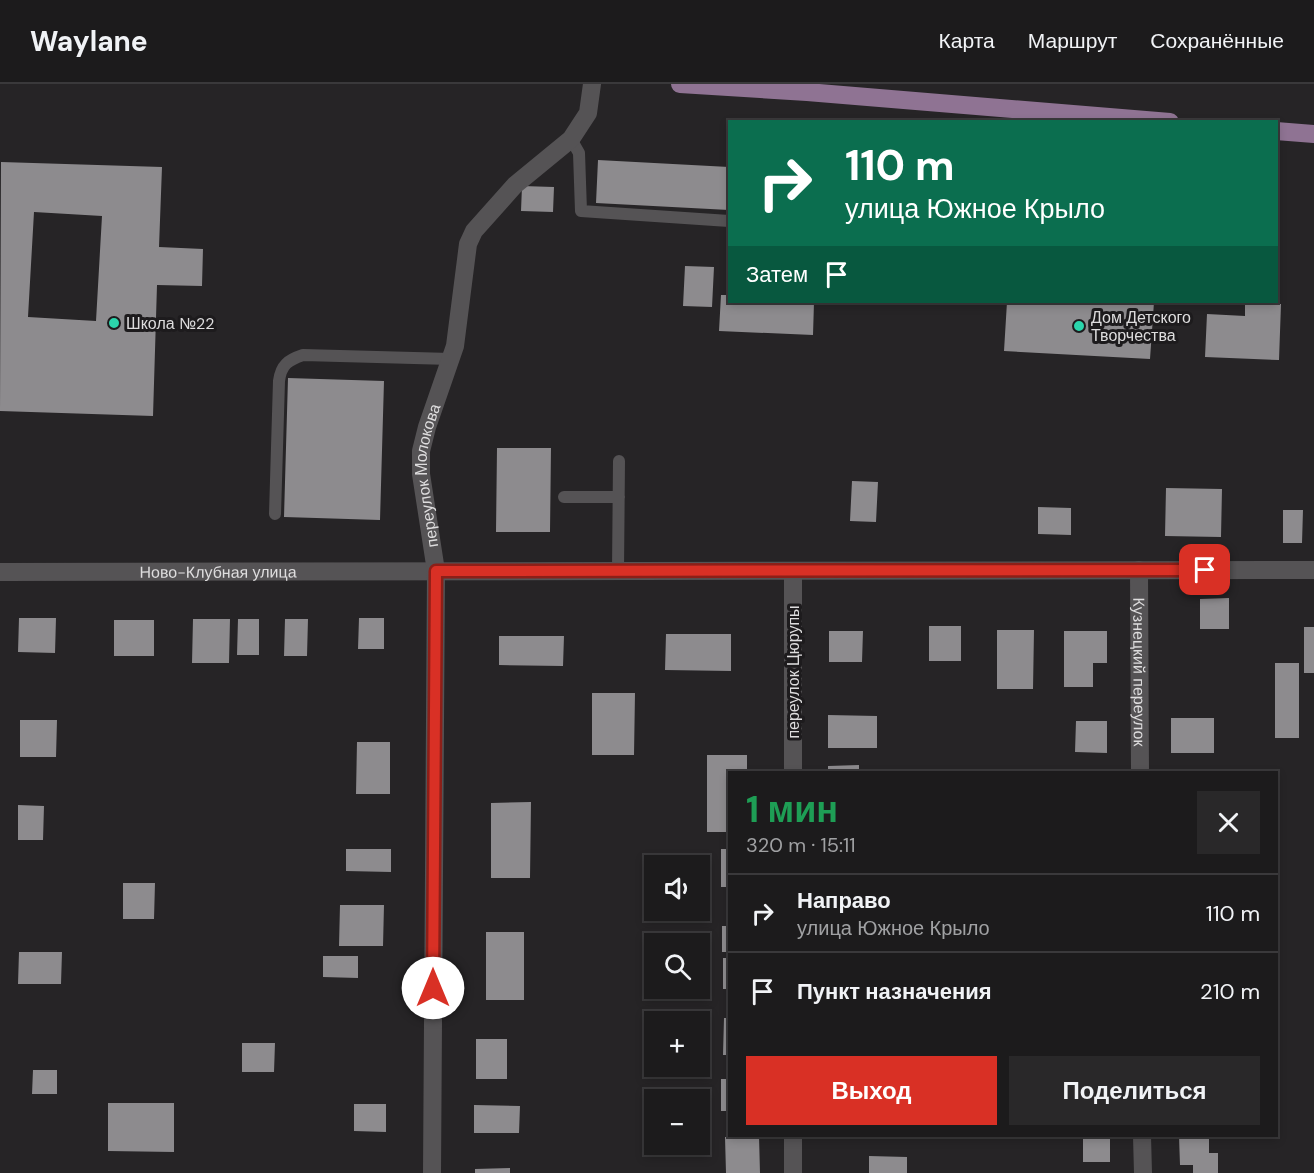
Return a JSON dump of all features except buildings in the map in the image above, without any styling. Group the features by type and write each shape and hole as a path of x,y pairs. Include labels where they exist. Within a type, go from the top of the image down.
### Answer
{"main road":[{"path":"680,84 855,95 1147,120"},
{"path":"1278,131 1314,134"}],"street":[{"name":"переулок Молокова","path":"432,1173 436,571 421,474 421,451 455,346 465,259 474,231 515,185 571,139 588,112 592,84"},
{"name":"Кузнецкий переулок","path":"1139,570 1140,771"},
{"name":"Ново-Клубная улица","path":"0,572 1314,570"},
{"name":"переулок Цюрупы","path":"792,571 793,771"},
{"path":"793,1137 793,1173"},
{"path":"1142,1137 1143,1173"}],"lane":[{"path":"571,139 579,153 581,211 728,221"},
{"path":"275,514 279,381 280,371 288,360 303,355 451,359"},
{"path":"618,571 619,461"},
{"path":"564,497 619,497"}],"place":[{"name":"Школа №22","path":"114,323"},
{"name":"Дом Детского Творчества","path":"1079,326"}],"route":[{"path":"433,988 436,571 1205,570"}]}
